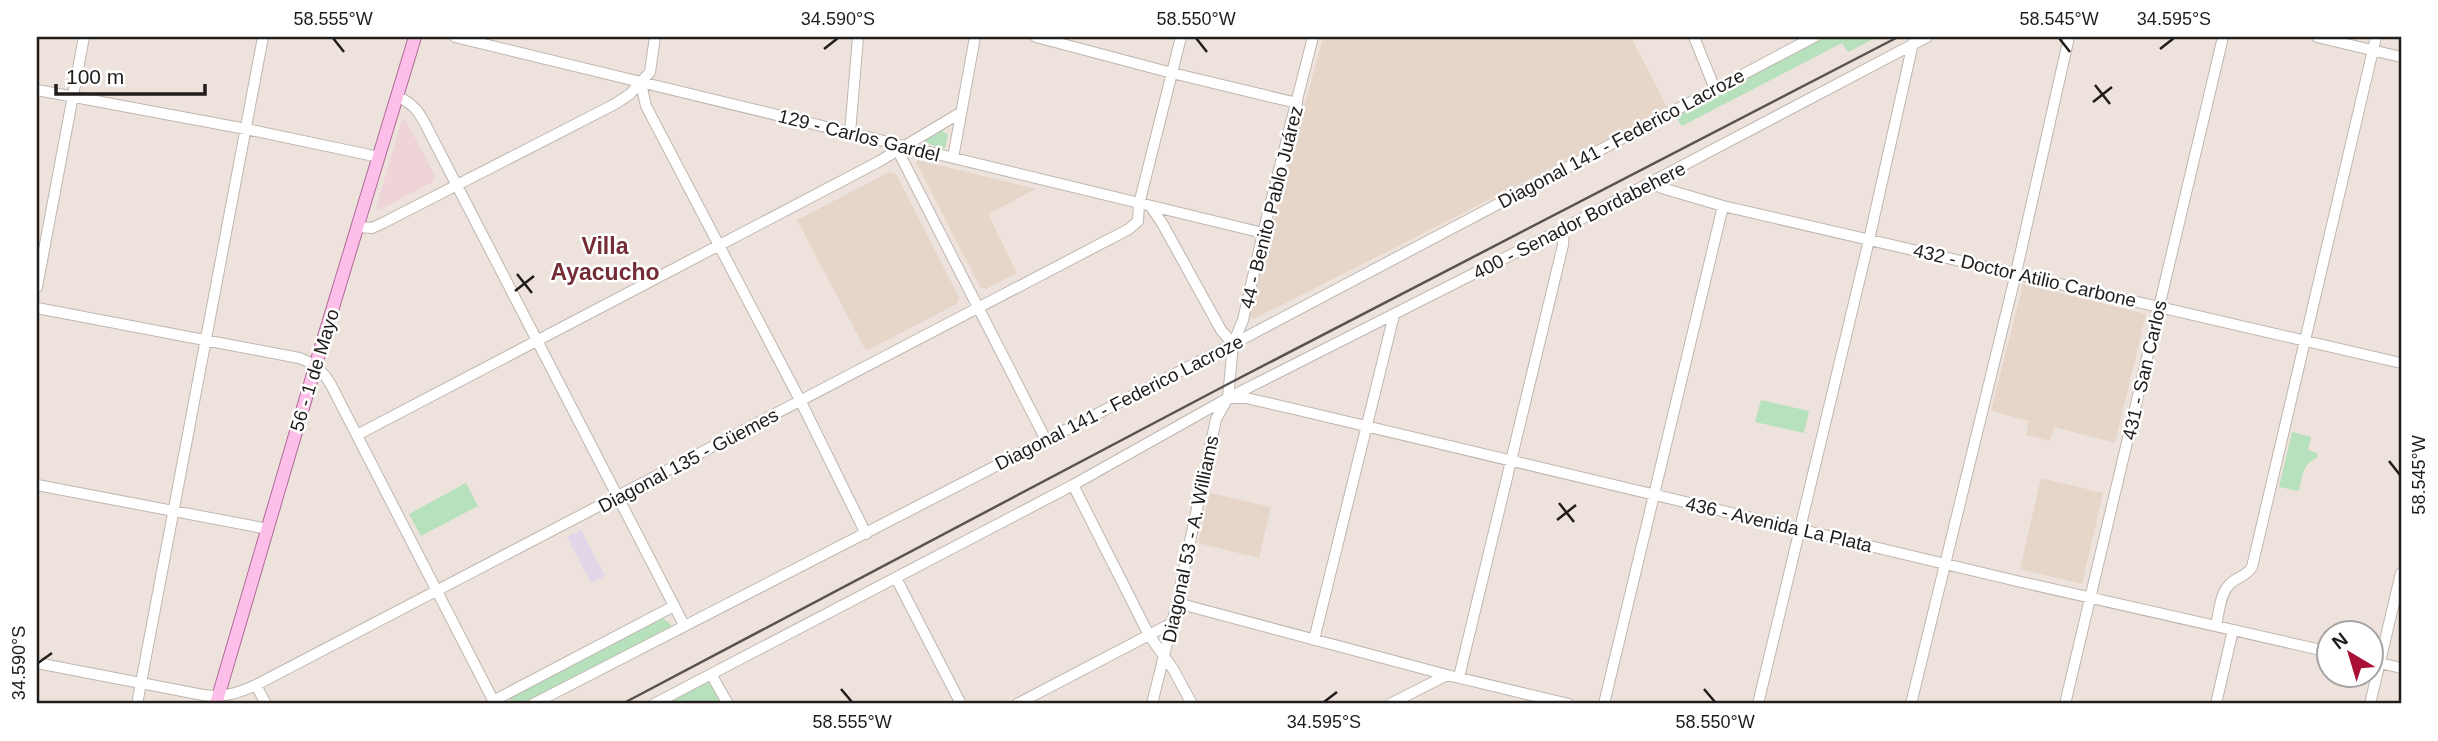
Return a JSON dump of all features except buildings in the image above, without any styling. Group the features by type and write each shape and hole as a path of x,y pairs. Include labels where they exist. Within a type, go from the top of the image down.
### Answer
{"main road":[{"name":"56 - 1 de Mayo","path":"217,701 415,37"}],"street":[{"path":"37,287 84,37"},
{"path":"137,704 263,37"},
{"name":"129 - Carlos Gardel","path":"455,37 902,148 1263,233"},
{"path":"359,227 372,228 615,104 630,94 650,72 655,37"},
{"path":"850,133 858,37"},
{"path":"953,158 975,37"},
{"path":"1036,37 1297,103"},
{"name":"Diagonal 135 - Güemes","path":"217,701 256,685 438,591 1129,229 1138,221 1139,204 1181,37"},
{"name":"44 - Benito Pablo Juárez","path":"1229,377 1233,344 1243,320 1313,37"},
{"path":"1694,37 1715,89"},
{"name":"Diagonal 141 - Federico Lacroze","path":"533,704 1233,344 1814,37"},
{"name":"400 - Senador Bordabehere","path":"654,704 1073,485 1228,398 1564,228 1913,40 1927,37"},
{"path":"1911,704 2016,273 2069,37"},
{"name":"431 - San Carlos","path":"2065,704 2223,37"},
{"path":"2317,37 2401,57"},
{"path":"2216,625 2224,591 2252,567 2376,37"},
{"path":"1758,704 1913,40"},
{"path":"641,83 646,106 801,402 866,534"},
{"path":"37,90 379,157"},
{"path":"397,97 409,101 416,109 684,625"},
{"path":"357,435 719,246 902,148 960,113"},
{"path":"902,148 1046,440"},
{"name":"432 - Doctor Atilio Carbone","path":"1650,182 1723,206 2401,363"},
{"path":"1604,704 1723,206"},
{"path":"1151,207 1221,330 1233,344"},
{"path":"1459,677 1563,245 1564,228"},
{"path":"37,308 299,358 315,366 327,377 494,703 674,606"},
{"path":"1314,640 1394,315"},
{"name":"Diagonal 53 - A. Williams","path":"1152,704 1177,603 1216,419 1228,398 1229,377"},
{"name":"436 - Avenida La Plata","path":"1228,398 1246,398 2316,649"},
{"path":"37,485 268,529"},
{"path":"1073,485 1149,635 1173,668 1192,704"},
{"path":"2386,624 2401,573"},
{"path":"896,578 961,704"},
{"path":"1177,603 1569,704"},
{"path":"1017,704 1172,623"},
{"path":"2216,704 2234,630"},
{"path":"37,663 141,682 217,701"},
{"path":"712,674 728,704"},
{"path":"1390,704 1447,674"},
{"path":"256,685 266,704"},
{"path":"1411,693 1417,704"}],"shaded area":[{"path":"1323,37 1631,37 1668,109 1254,319 1248,315"},
{"path":"405,119 435,176 433,182 379,210 376,208 402,120"},
{"path":"918,160 1036,189 988,214 1017,273 986,289 980,287 916,162"},
{"path":"889,172 896,174 959,297 957,304 866,351 797,220"},
{"path":"2023,284 2146,314 2115,443 2054,427 2050,441 2026,435 2029,421 1991,411"},
{"path":"2041,478 2103,493 2082,584 2020,569"},
{"path":"1210,493 1271,507 1259,558 1198,543"},
{"path":"581,530 605,576 591,583 567,537"}],"green space":[{"path":"1826,37 1877,37 1848,52 1842,43 1682,126 1675,116"},
{"path":"941,130 948,135 945,148 925,142 927,139"},
{"path":"1761,400 1809,411 1804,433 1755,422"},
{"path":"2292,432 2311,437 2308,450 2317,453 2317,458 2308,464 2304,472 2299,491 2279,487"},
{"path":"466,483 478,506 421,536 409,514"},
{"path":"663,618 671,625 670,630 527,704 511,704 510,698"},
{"path":"706,682 711,685 721,704 658,704"}],"railway":[{"path":"622,704 1228,384 1898,37"}],"district":[{"name":"Villa Ayacucho","path":"605,259"}]}
